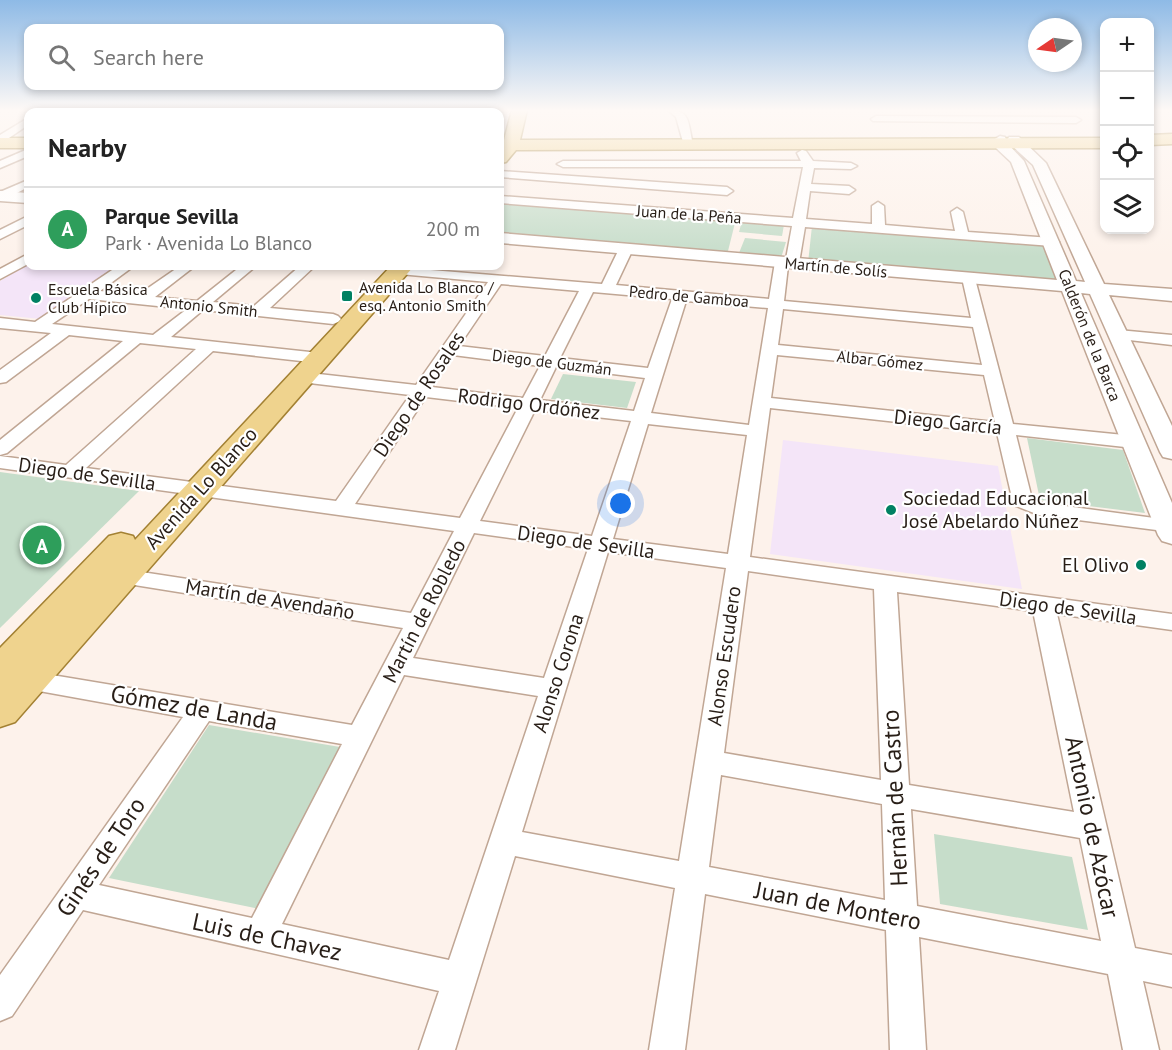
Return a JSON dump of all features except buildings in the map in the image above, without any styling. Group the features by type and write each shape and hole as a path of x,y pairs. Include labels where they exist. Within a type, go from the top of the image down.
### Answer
{"main road":[{"name":"Avenida Lo Blanco","path":"306,363 333,319 391,270"},
{"name":"Avenida Lo Blanco","path":"0,711 14,676 392,270"},
{"name":"Avenida Lo Blanco","path":"14,676 122,576 188,488"}],"street":[{"path":"552,178 567,159"},
{"path":"660,186 673,159"},
{"path":"805,159 809,164"},
{"name":"Calderón de la Barca","path":"1016,159 1170,530"},
{"name":"Calderón de la Barca","path":"1031,159 1040,166 1172,452"},
{"path":"563,164 671,164 727,190"},
{"path":"504,174 727,190 809,164 851,166"},
{"name":"Alonso Escudero","path":"667,1050 776,304 799,222 809,164"},
{"path":"1019,166 1040,166"},
{"path":"3,197 24,185"},
{"path":"805,187 849,190"},
{"name":"Juan de la Peña","path":"504,199 727,190 799,222 1052,242"},
{"path":"3,197 24,198"},
{"path":"878,206 879,228"},
{"path":"957,212 962,235"},
{"path":"0,235 24,222"},
{"name":"Martín de Solís","path":"504,238 1172,295"},
{"name":"Martín de Robledo","path":"260,935 550,362 626,249"},
{"path":"0,275 24,260"},
{"path":"38,327 121,270"},
{"path":"142,299 182,270"},
{"path":"157,340 244,270"},
{"path":"258,311 304,270"},
{"name":"Pedro de Gamboa","path":"420,270 980,323"},
{"path":"969,278 1022,499 1027,506 1170,530"},
{"name":"Diego de Rosales","path":"341,508 497,279"},
{"name":"Antonio Smith","path":"86,294 333,319"},
{"name":"Alonso Corona","path":"437,1050 680,296"},
{"name":"Rodrigo Ordóñez","path":"0,323 209,346 306,363 421,391 757,430"},
{"path":"0,378 66,330"},
{"path":"1118,335 1172,340"},
{"path":"0,449 137,338"},
{"path":"70,472 209,346"},
{"name":"Albar Gómez","path":"769,349 992,371"},
{"name":"Diego de Guzmán","path":"448,350 655,374"},
{"name":"Diego García","path":"761,402 1134,442"},
{"name":"Diego de Sevilla","path":"0,462 1172,622"},
{"name":"Martín de Avendaño","path":"122,576 418,622"},
{"name":"Hernán de Castro","path":"885,583 908,1050"},
{"name":"Antonio de Azócar","path":"1043,604 1141,1050"},
{"path":"397,665 553,689"},
{"name":"Gómez de Landa","path":"14,676 360,737"},
{"name":"Ginés de Toro","path":"0,1004 202,710"},
{"path":"709,762 1092,828"},
{"name":"Juan de Montero","path":"504,841 1172,971"},
{"name":"Luis de Chavez","path":"75,894 459,979"}],"shaded area":[{"name":"Escuela Básica Club Hípico","path":"24,266 24,270 114,270 41,319 0,315 0,281"},
{"name":"Sociedad Educacional José Abelardo Núñez","path":"783,440 998,466 1022,589 770,554"}],"green space":[{"path":"504,200 736,219 727,255 504,235"},
{"path":"742,221 784,225 782,236 739,232"},
{"path":"812,226 1043,243 1060,283 808,263"},
{"path":"745,238 786,242 781,258 739,253"},
{"path":"563,374 636,382 627,408 551,399"},
{"path":"1027,438 1123,450 1145,513 1040,500"},
{"path":"0,472 139,491 0,628"},
{"path":"209,725 346,748 264,910 109,878"},
{"path":"934,834 1072,857 1088,930 940,904"}],"place":[{"name":"Avenida Lo Blanco / esq. Antonio Smith","path":"347,296"},
{"name":"Escuela Básica Club Hípico","path":"36,298"},
{"name":"Sociedad Educacional José Abelardo Núñez","path":"891,510"},
{"name":"Parque Sevilla","path":"42,545"},
{"name":"El Olivo","path":"1141,565"}]}
